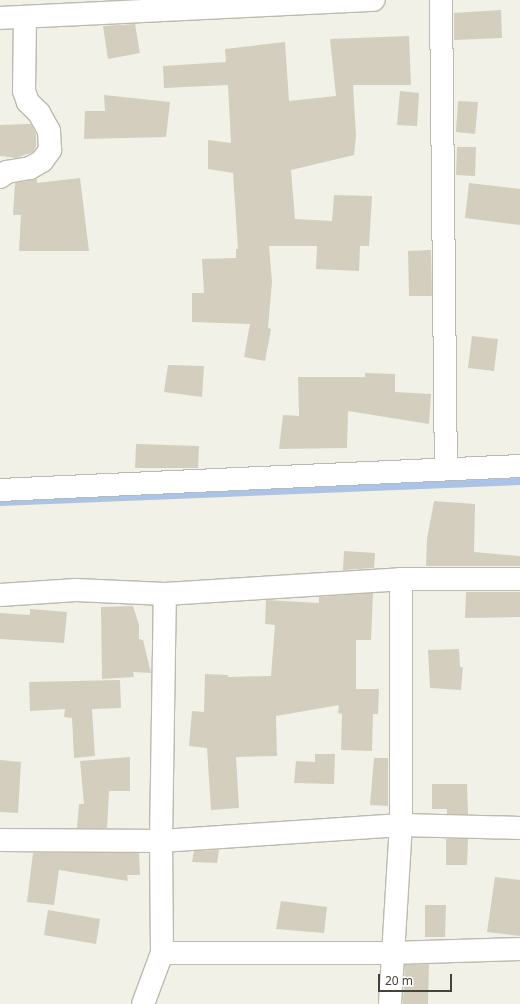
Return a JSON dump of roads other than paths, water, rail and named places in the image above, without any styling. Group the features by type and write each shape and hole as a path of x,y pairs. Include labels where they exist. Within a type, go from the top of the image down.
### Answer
{"street":[{"path":"0,18 374,0"},
{"path":"441,0 446,469"},
{"path":"0,177 8,172 30,168 42,161 50,150 49,131 39,113 28,102 24,91 25,17"},
{"path":"0,490 520,466"},
{"path":"390,1004 391,952 401,825 401,579"},
{"path":"0,595 76,590 165,594 401,579 520,579"},
{"path":"143,1004 162,953 161,841 165,594"},
{"path":"0,840 161,841 401,825 520,828"},
{"path":"162,953 391,952 520,949"}],"waterway":[{"path":"0,502 520,481"}]}
